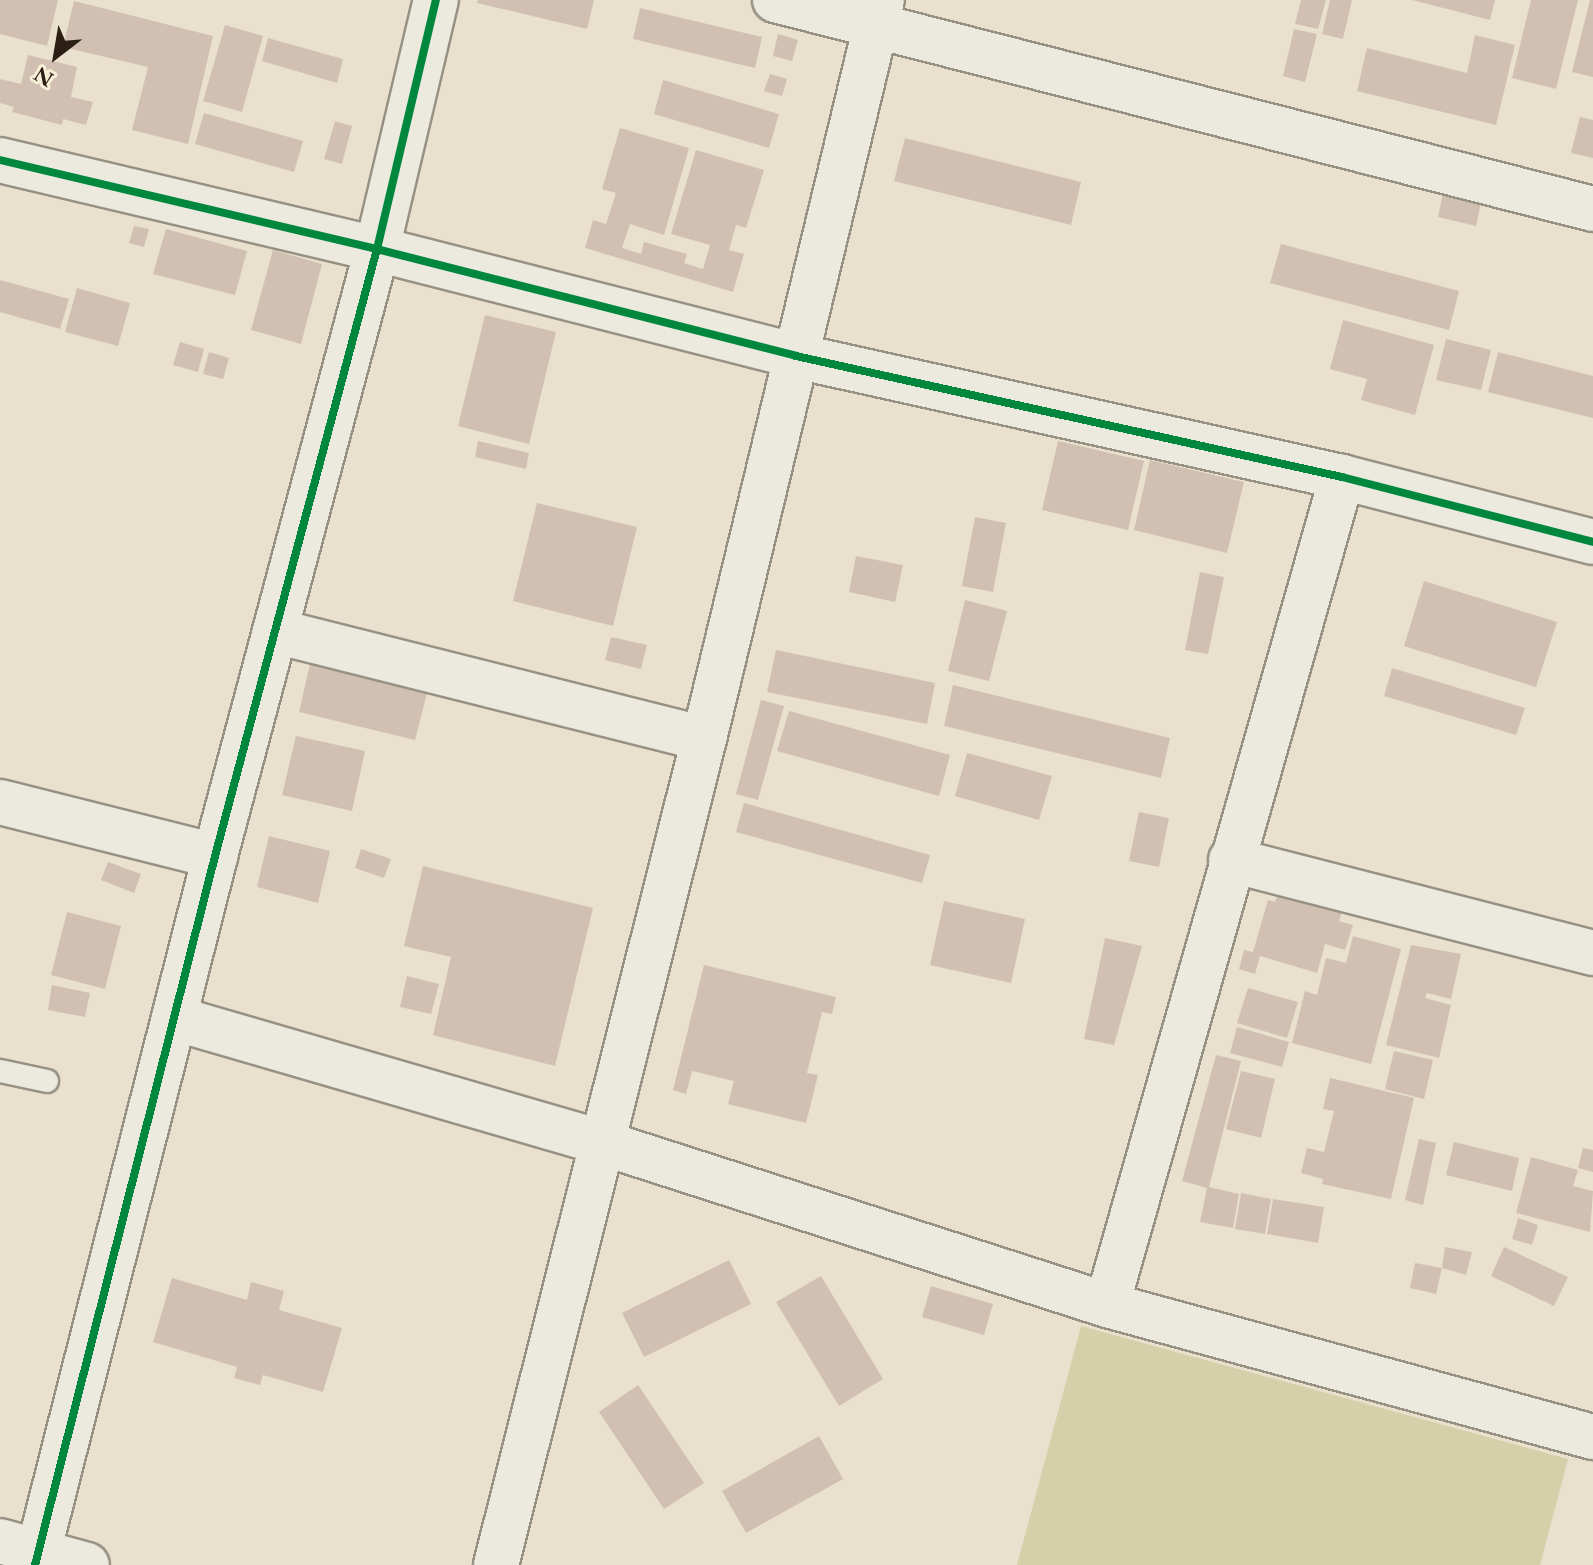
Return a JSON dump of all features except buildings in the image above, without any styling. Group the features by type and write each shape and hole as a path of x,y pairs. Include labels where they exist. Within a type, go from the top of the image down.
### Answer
{"street":[{"path":"87,1565 25,1553 174,1018 377,249 436,0"},
{"path":"775,0 879,12 1593,209"},
{"path":"496,1565 600,1142 704,739 879,12"},
{"path":"0,160 377,249 796,356 1342,477 1593,542"},
{"path":"1107,1305 1342,477"},
{"path":"275,631 704,739"},
{"path":"0,802 215,856"},
{"path":"1231,860 1593,953"},
{"path":"174,1018 600,1142 1107,1305 1593,1437"}],"lane":[{"path":"0,1071 47,1081"}],"shaded area":[{"path":"1081,1326 1568,1459 1540,1565 1017,1565"}],"cycle path":[{"path":"35,1565 215,856 377,249 436,0"},
{"path":"0,160 377,249 796,356 1342,477 1593,542"}]}
